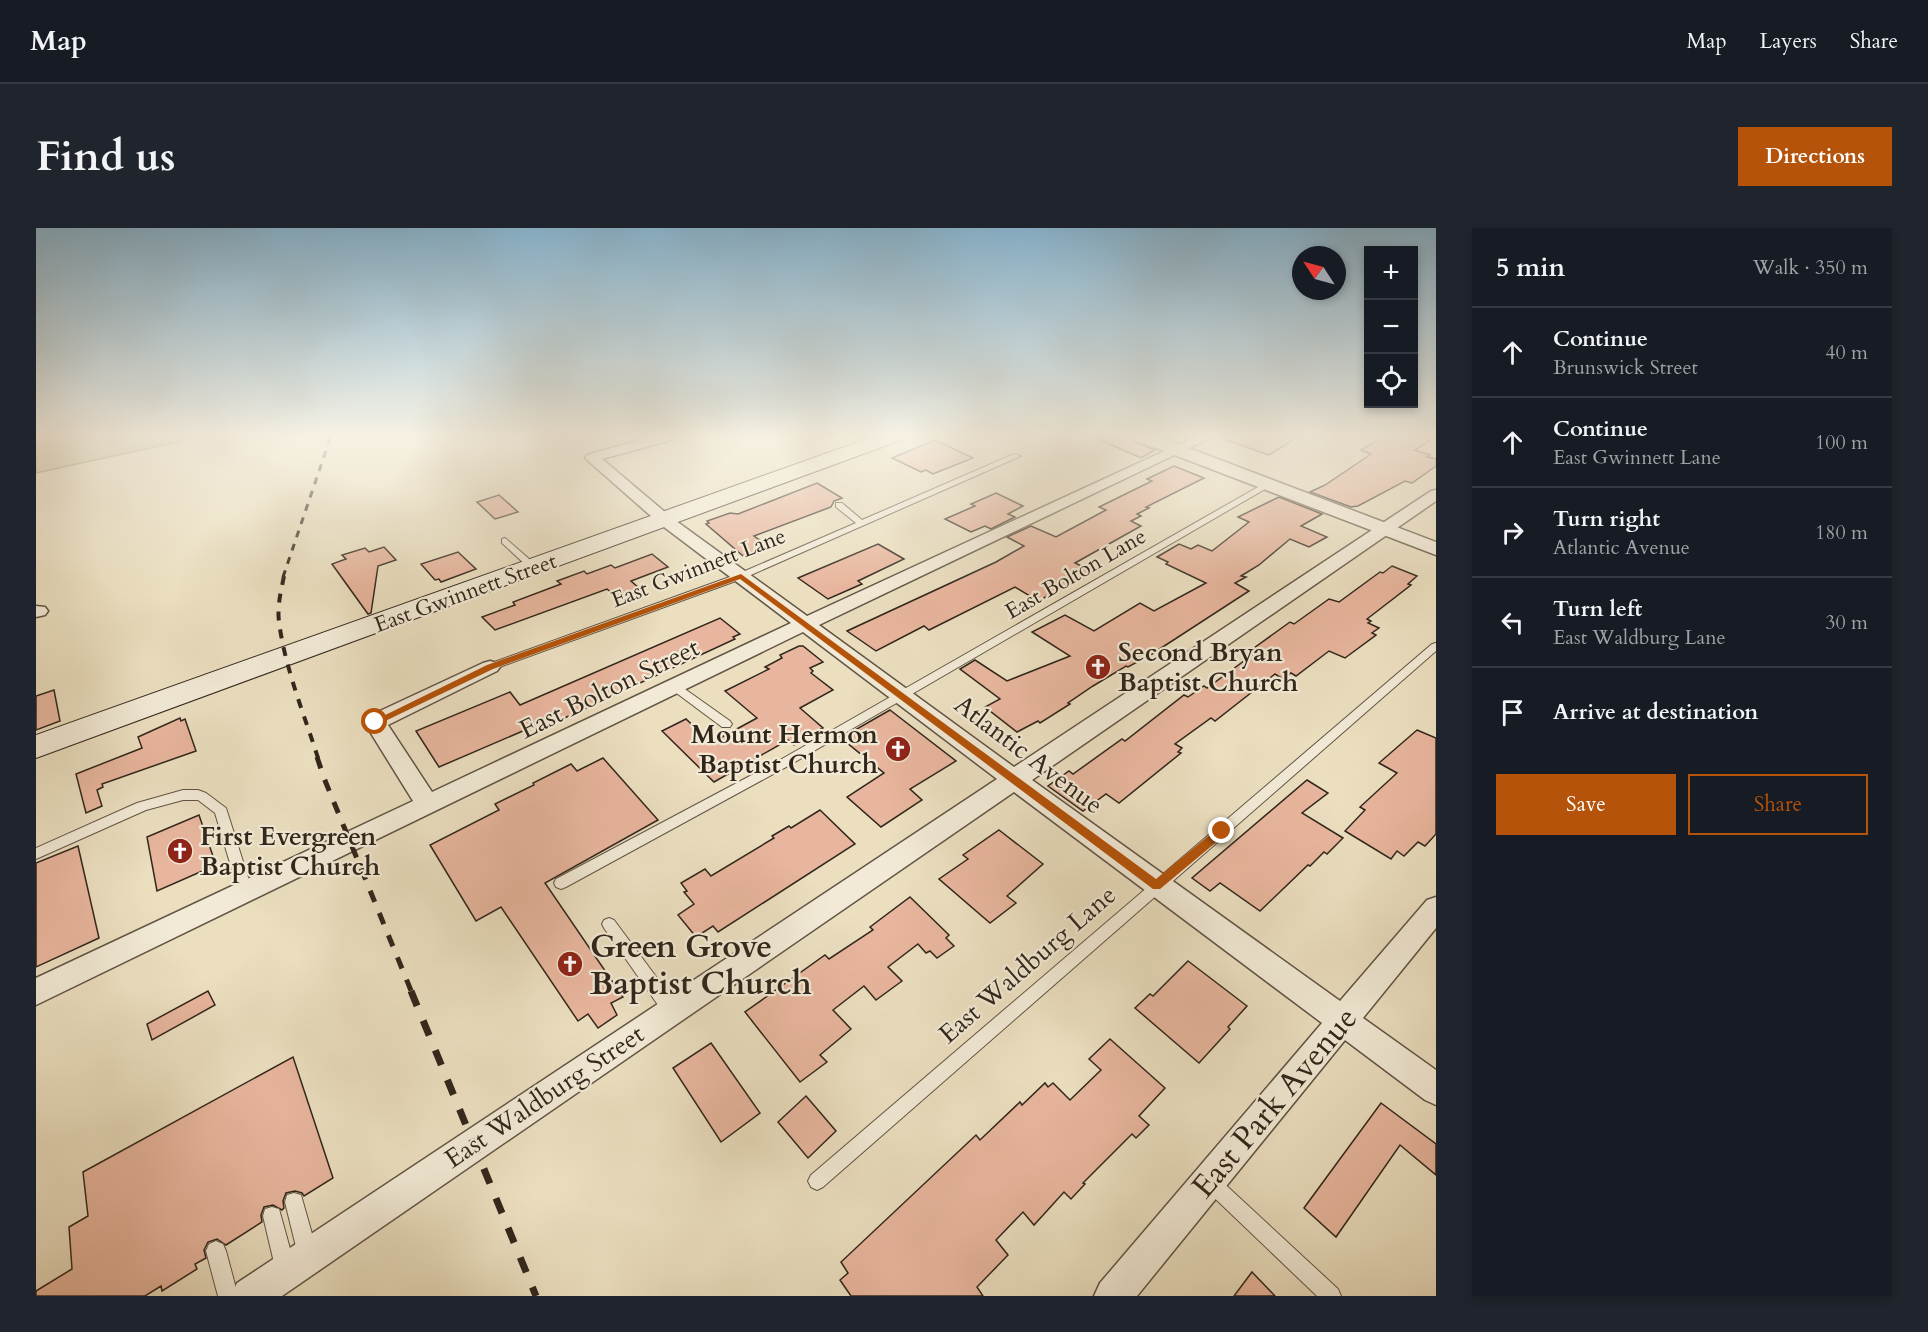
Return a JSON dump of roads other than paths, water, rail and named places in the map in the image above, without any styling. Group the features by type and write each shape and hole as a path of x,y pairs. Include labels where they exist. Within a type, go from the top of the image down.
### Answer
{"main road":[{"name":"East Gwinnett Street","path":"36,747 760,486"}],"street":[{"name":"Atlantic Avenue","path":"625,486 666,521 1015,778 1156,885 1436,1089"},
{"name":"East Bolton Street","path":"36,992 805,624 1101,486"},
{"path":"1270,486 1436,549"},
{"name":"East Waldburg Street","path":"250,1296 1436,494"},
{"path":"427,804 375,722 490,667"},
{"name":"East Park Avenue","path":"1113,1296 1436,908"}],"lane":[{"name":"East Gwinnett Lane","path":"490,667 741,576 949,486"},
{"name":"East Bolton Lane","path":"561,883 784,763 1267,486"},
{"path":"839,505 862,524"},
{"path":"505,542 533,567"},
{"name":"East Waldburg Lane","path":"817,1181 1156,885 1436,646"},
{"path":"675,686 726,724"},
{"path":"36,854 138,809 172,797 197,795 212,801 221,811 246,893"},
{"path":"609,924 672,1010"},
{"path":"1208,1180 1331,1296"},
{"path":"294,1202 308,1256"},
{"path":"272,1216 286,1271"},
{"path":"216,1251 228,1296"}],"railway":[{"path":"283,577 314,486"},
{"path":"284,576 279,610 282,639 290,674 318,758"},
{"path":"317,757 412,993"},
{"path":"411,991 536,1296"}],"place":[{"name":"Second Bryan Baptist Church","path":"1098,667"},
{"name":"Mount Hermon Baptist Church","path":"898,749"},
{"name":"First Evergreen Baptist Church","path":"180,851"},
{"name":"Green Grove Baptist Church","path":"570,964"}]}
